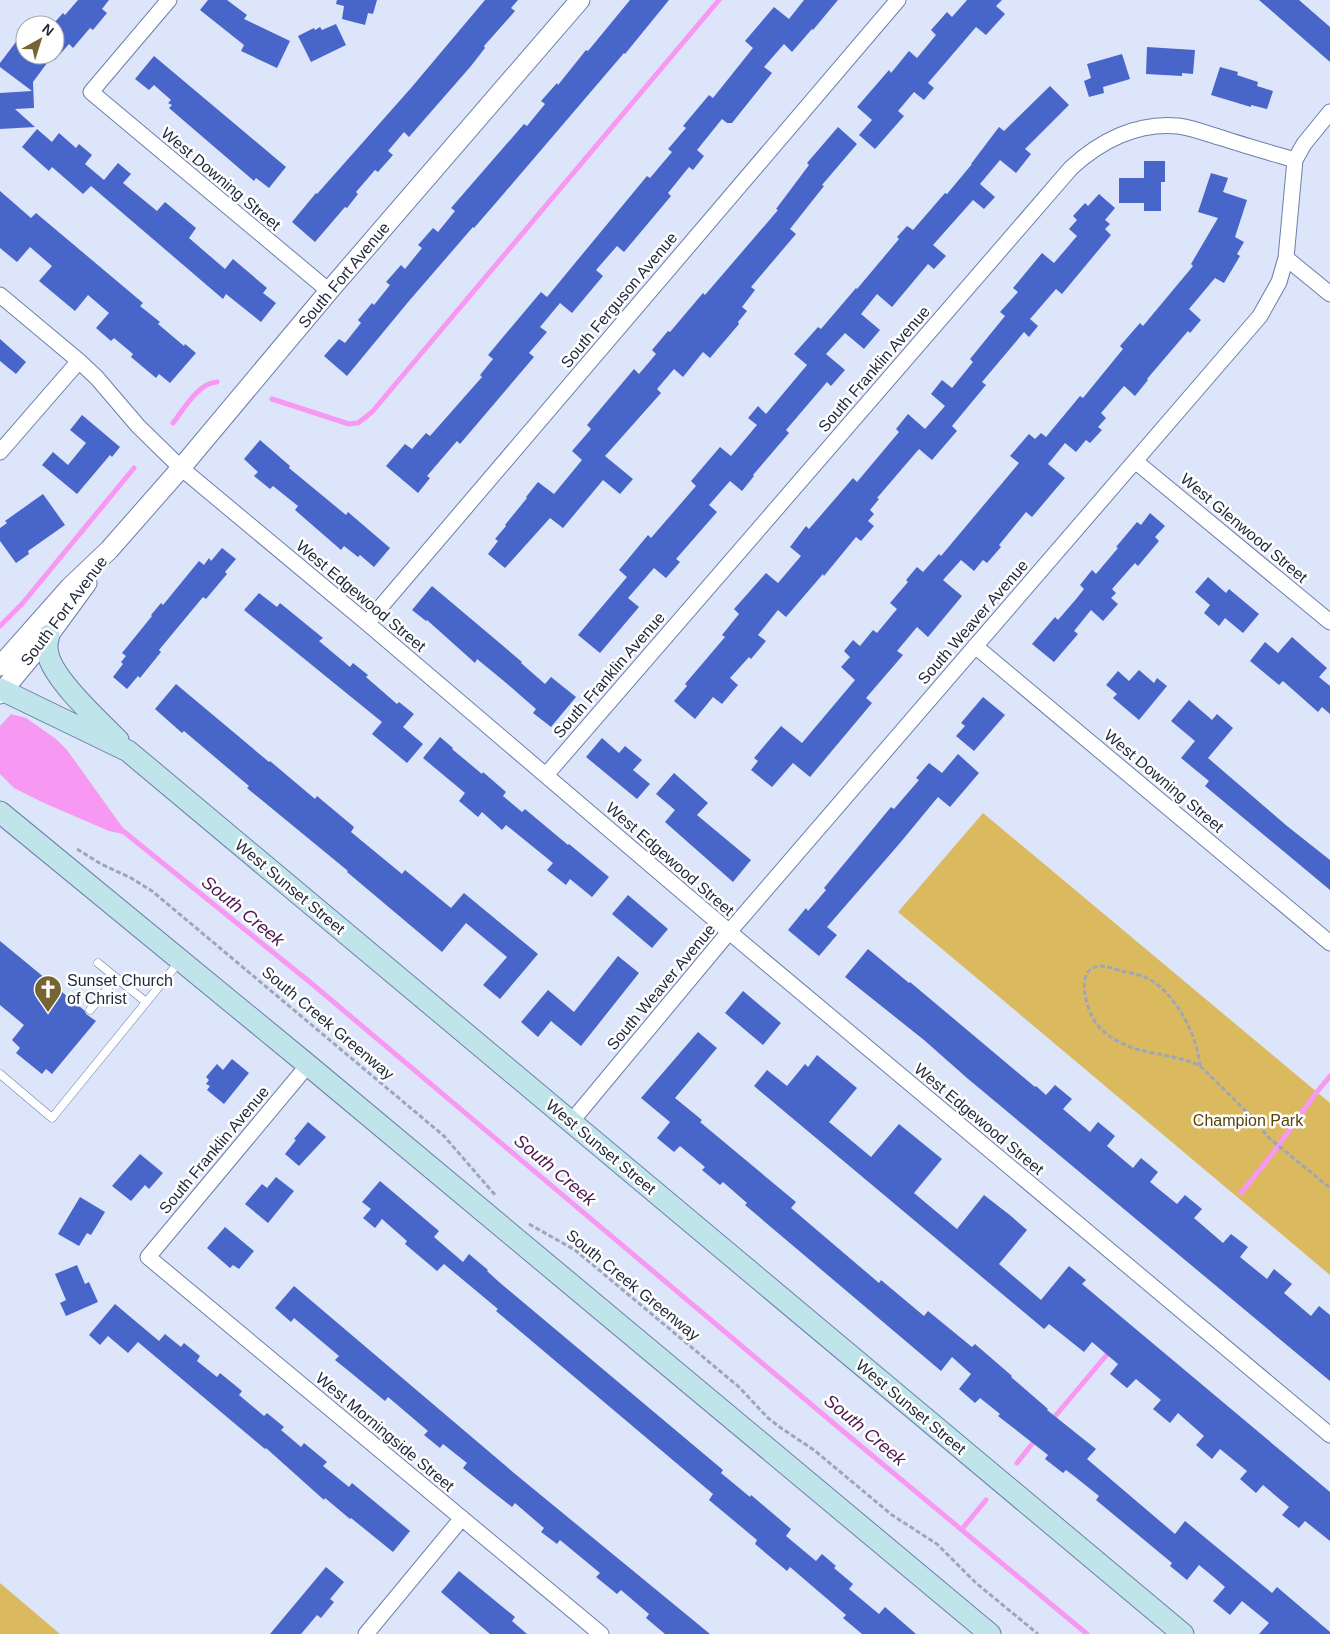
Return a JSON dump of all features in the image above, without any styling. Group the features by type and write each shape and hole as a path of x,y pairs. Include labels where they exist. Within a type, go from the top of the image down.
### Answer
{"main road":[{"path":"49,635 46,645 48,655 59,677 128,752"},
{"name":"West Sunset Street","path":"1,691 128,752 1183,1634"},
{"path":"0,812 308,1065 990,1634"}],"street":[{"name":"West Downing Street","path":"169,0 91,92 329,291"},
{"name":"South Fort Avenue","path":"0,666 70,587 109,550 181,468 329,291 580,0"},
{"name":"South Ferguson Avenue","path":"367,623 898,0"},
{"name":"South Weaver Avenue","path":"571,1122 729,932 1260,316 1280,282 1286,258 1295,160 1304,144 1330,112"},
{"name":"South Franklin Avenue","path":"546,776 1071,168 1083,157 1095,148 1122,134 1137,129 1165,126 1191,129 1295,160"},
{"path":"1286,258 1330,294"},
{"name":"West Edgewood Street","path":"0,295 97,378 138,426 181,468 367,623 729,932 1330,1435"},
{"path":"0,452 79,361"},
{"name":"West Glenwood Street","path":"1135,461 1330,622"},
{"name":"South Fort Avenue","path":"1,691 72,605 109,550"},
{"name":"West Downing Street","path":"975,646 1330,943"},
{"name":"South Franklin Avenue","path":"148,1257 308,1065"},
{"name":"West Morningside Street","path":"148,1257 601,1634"},
{"path":"366,1634 462,1518"}],"lane":[{"path":"0,1074 52,1118 181,961"},
{"path":"98,963 146,1002"},
{"path":"90,1010 116,978"}],"path":[{"name":"South Creek Greenway","path":"72,846 152,891 444,1136 501,1201"},
{"path":"1200,1066 1199,1054 1190,1029 1175,1003 1165,992 1146,978 1108,967 1096,966 1090,970 1086,976 1086,996 1090,1013 1102,1030 1122,1044 1145,1052 1190,1061 1200,1066 1249,1114 1269,1138 1330,1188"},
{"name":"South Creek Greenway","path":"528,1223 575,1250 739,1387 774,1423 814,1450 892,1515 937,1544 976,1583 1038,1634"}],"green space":[{"name":"Champion Park","path":"983,813 1330,1103 1330,1275 898,912"},
{"path":"0,1583 60,1634 0,1634"}],"shaded area":[{"path":"11,714 26,718 56,739 67,750 128,835 109,831 44,803 14,788 0,774 0,726"}],"building":[{"path":"78,0 109,0 102,9 107,13 93,30 90,28 73,48 69,44 65,49 65,15"},
{"path":"208,0 227,0 247,15 244,19 290,41 277,68 241,51 244,45 200,10"},
{"path":"337,0 377,0 373,14 368,13 365,25 342,19 344,6 336,4"},
{"path":"485,0 518,0 511,8 515,11 484,46 485,48 471,66 409,137 404,132 388,151 393,155 378,172 375,170 356,192 358,194 347,208 345,207 315,242 292,222 411,88"},
{"path":"630,0 669,0 625,54 409,301 347,376 324,356 339,339 345,343 361,323 358,320 372,303 374,305 390,285 386,282 401,265 405,269 422,248 418,245 433,228 438,232 455,211 451,208 524,124 527,126 545,104 541,101 557,83 558,85 586,50 588,51"},
{"path":"804,0 838,0 792,52 784,44 764,67 772,73 732,123 727,123 722,119 697,150 704,156 693,170 689,167 668,193 671,196 624,252 617,246 596,270 603,276 572,313 560,303 540,327 547,332 529,353 534,357 460,444 457,441 427,476 430,478 418,493 386,466 405,444 412,449 426,433 430,436 482,377 480,375 493,359 488,355 530,305 541,292 547,297 647,176 650,178 672,152 668,149 686,128 683,126 709,95 713,98 753,48 745,41 774,7 789,19"},
{"path":"967,0 1002,0 996,6 1005,14 986,35 976,27 928,83 934,88 924,100 914,92 898,111 904,116 875,149 859,135 872,120 857,107 889,70 891,73 909,51 917,58 936,35 931,30 947,12 952,17"},
{"path":"1259,0 1299,0 1330,27 1330,62"},
{"path":"336,24 346,45 311,62 298,36 314,28 315,30 320,27 322,30"},
{"path":"15,43 15,65 46,65 33,82 34,108 15,109 35,127 0,129 0,93 32,91 0,67 0,63"},
{"path":"1147,47 1195,50 1193,74 1182,73 1182,76 1146,74"},
{"path":"1122,54 1130,79 1103,87 1104,93 1089,97 1084,81 1091,78 1087,64"},
{"path":"154,56 286,167 269,188 256,178 254,181 169,108 172,105 168,103 171,100 154,85 149,90 135,79"},
{"path":"1220,67 1238,72 1237,75 1258,82 1257,86 1273,91 1267,109 1251,105 1251,107 1211,95"},
{"path":"1050,86 1069,105 1025,149 1031,154 1016,173 1000,160 980,184 995,197 984,209 973,200 933,245 946,256 934,269 928,264 892,307 877,294 861,314 880,330 864,349 845,333 826,354 845,370 831,386 827,382 786,430 789,433 753,475 742,491 730,481 709,505 717,512 676,559 680,562 666,578 654,568 628,598 639,607 600,653 578,635 627,577 619,570 648,535 651,538 696,486 691,481 720,447 731,456 757,425 748,418 758,406 766,414 807,365 794,354 818,327 821,329 857,289 899,239 897,237 907,226 913,230 945,193 947,194 999,127 1004,131"},
{"path":"838,127 857,144 822,185 824,186 790,229 796,234 751,287 755,290 742,307 747,311 738,322 739,324 710,358 703,352 683,377 674,369 657,389 661,393 605,456 633,479 620,494 603,480 563,528 550,518 505,568 488,554 498,541 495,539 526,497 538,482 554,494 582,460 572,451 591,429 587,425 634,369 639,374 656,354 652,350 668,331 670,332 703,293 705,295 778,210 776,209 809,165 807,163"},
{"path":"37,129 52,142 59,133 76,148 79,144 92,155 85,164 104,180 118,163 131,174 123,183 157,211 165,202 196,228 189,238 225,269 233,259 267,288 263,293 276,303 261,322 226,294 223,299 91,186 83,194 52,167 49,171 22,147"},
{"path":"1144,161 1165,161 1165,182 1161,182 1161,211 1144,211 1144,203 1119,203 1119,178 1144,178"},
{"path":"1211,173 1228,178 1223,192 1247,200 1235,237 1244,242 1237,254 1240,256 1224,283 1215,278 1189,309 1201,320 1190,333 1188,331 1135,396 1124,386 1101,413 1106,418 1098,427 1102,430 1090,443 1086,440 1076,452 1065,443 1048,464 1065,478 1032,517 1026,512 987,563 983,560 974,571 961,560 943,580 962,596 928,637 917,627 897,651 903,655 866,698 872,703 810,777 793,763 772,787 751,770 758,761 754,758 781,726 802,743 855,680 841,667 850,657 844,651 853,640 860,646 873,630 877,633 897,609 890,603 908,582 906,580 917,567 923,572 939,554 941,556 1019,463 1010,456 1029,434 1035,439 1041,433 1046,437 1080,396 1083,398 1123,349 1120,346 1140,323 1143,326 1193,266 1191,264 1218,218 1198,212"},
{"path":"0,191 31,218 36,213 143,303 140,306 160,322 158,324 184,346 185,344 196,353 170,383 159,374 156,378 131,357 133,354 114,338 111,341 96,328 109,313 88,295 75,311 39,281 52,266 30,247 17,262 0,248"},
{"path":"1099,194 1115,208 1105,220 1110,224 1105,229 1111,235 1062,294 1056,289 1030,319 1038,326 1029,337 1024,332 982,382 986,385 952,426 957,431 932,460 919,449 877,498 879,499 870,510 874,514 868,521 874,526 861,541 856,537 824,576 823,574 786,617 778,610 758,635 766,641 751,659 749,657 730,678 738,685 722,704 713,697 695,719 674,701 687,686 685,684 725,637 722,635 739,614 734,609 766,573 778,583 801,556 790,547 806,526 809,529 853,478 857,482 899,432 896,429 908,414 925,429 945,406 931,394 942,380 952,388 973,362 970,359 1005,316 1000,312 1018,292 1013,288 1042,253 1054,263 1077,236 1069,229 1077,220 1073,216 1085,203 1088,206"},
{"path":"0,339 26,362 16,374 0,361"},
{"path":"82,415 120,447 112,457 110,455 77,494 42,465 53,452 68,465 86,443 70,430"},
{"path":"260,440 290,466 289,468 346,515 348,512 390,548 374,567 360,555 358,557 344,546 341,550 295,510 298,506 273,486 270,489 254,476 258,472 244,459"},
{"path":"43,494 65,525 28,551 29,554 16,563 0,541 0,528 7,523 5,521"},
{"path":"1150,513 1165,526 1155,537 1159,541 1138,566 1135,563 1112,589 1116,593 1111,598 1118,604 1103,621 1091,610 1074,631 1078,634 1054,662 1032,644 1055,617 1058,620 1077,598 1084,589 1080,585 1092,570 1096,574 1137,522 1141,525"},
{"path":"222,548 236,559 225,572 227,574 206,599 203,597 159,650 161,652 140,678 138,676 127,689 113,677 123,664 121,662 126,656 122,653 161,603 163,605 199,561 204,565 209,558 211,561"},
{"path":"1208,577 1226,593 1229,589 1259,614 1243,633 1225,618 1219,626 1204,613 1210,605 1195,592"},
{"path":"432,586 522,662 545,684 551,677 576,697 551,727 533,713 536,709 505,682 477,659 475,663 427,620 412,610"},
{"path":"259,593 277,607 280,603 323,638 319,641 350,667 353,663 397,704 399,702 414,714 403,727 423,744 407,763 372,734 382,722 244,610"},
{"path":"1292,637 1327,668 1319,677 1330,686 1330,714 1322,707 1318,712 1283,681 1279,685 1250,661 1265,642 1278,653"},
{"path":"1139,670 1154,683 1157,678 1167,686 1139,720 1113,698 1117,694 1106,685 1118,671 1129,681"},
{"path":"176,684 315,799 317,796 354,827 351,832 402,874 405,870 451,908 464,893 538,954 500,999 483,985 507,957 466,923 442,952 247,788 249,786 155,709"},
{"path":"983,697 1005,715 974,751 956,736 965,726 961,723"},
{"path":"1189,700 1212,720 1217,714 1233,728 1208,758 1330,860 1330,890 1205,786 1209,781 1181,758 1195,741 1171,721"},
{"path":"440,737 482,774 483,772 506,792 503,796 522,812 525,809 609,877 592,897 570,879 566,885 547,870 553,863 506,825 502,830 482,812 478,817 459,801 465,793 423,758"},
{"path":"602,738 619,753 625,746 642,760 633,770 650,784 637,799 586,757"},
{"path":"958,754 979,773 950,807 938,797 827,927 837,935 819,956 788,930 806,908 808,911 826,890 824,888 891,807 894,809 919,780 916,778 929,763 942,773"},
{"path":"674,773 708,803 697,815 751,860 733,882 665,822 675,810 656,794"},
{"path":"628,895 668,929 652,948 612,914"},
{"name":"Sunset Church of Christ","path":"0,941 96,1021 52,1074 46,1069 42,1074 16,1053 20,1048 12,1040 24,1025 0,1005"},
{"path":"868,949 1035,1087 1046,1095 1055,1085 1072,1099 1063,1109 1090,1132 1098,1122 1115,1136 1107,1146 1133,1168 1141,1158 1158,1172 1150,1182 1177,1204 1185,1195 1202,1209 1194,1218 1223,1243 1231,1234 1248,1247 1240,1257 1267,1279 1274,1269 1292,1284 1284,1293 1311,1316 1319,1306 1330,1315 1330,1381 924,1040 845,977"},
{"path":"618,956 639,973 581,1046 551,1021 538,1037 521,1022 548,990 574,1012"},
{"path":"743,991 781,1023 763,1045 725,1013"},
{"path":"698,1032 717,1048 675,1098 702,1120 700,1122 796,1202 791,1208 879,1283 881,1280 924,1316 928,1311 972,1347 975,1344 1012,1376 1047,1410 1096,1449 1087,1459 1175,1534 1185,1521 1272,1593 1277,1587 1330,1634 1259,1634 1269,1623 1242,1601 1230,1615 1213,1601 1225,1587 1216,1579 1199,1565 1187,1580 1170,1566 1172,1563 1096,1500 1099,1496 1066,1470 1063,1473 1045,1459 1048,1455 998,1416 1000,1414 980,1398 975,1403 959,1389 971,1374 952,1357 941,1371 745,1205 747,1203 723,1182 720,1185 702,1170 705,1167 680,1146 674,1152 657,1138 670,1122 641,1098"},
{"path":"817,1055 857,1088 829,1122 871,1157 899,1124 942,1159 914,1193 957,1229 984,1195 1011,1216 1027,1230 999,1264 1041,1300 1069,1266 1086,1280 1082,1284 1330,1492 1330,1541 1305,1521 1299,1528 1282,1515 1289,1507 1263,1485 1256,1493 1240,1479 1247,1471 1220,1449 1212,1459 1196,1445 1204,1436 1178,1413 1170,1423 1153,1409 1161,1400 1136,1379 1127,1388 1110,1374 1118,1364 1092,1342 1084,1352 1049,1324 1044,1329 754,1086 767,1070 787,1086 805,1064 808,1067"},
{"path":"232,1059 249,1073 224,1104 207,1090 210,1086 206,1084 209,1080 206,1077 217,1064 223,1070"},
{"path":"308,1122 326,1137 299,1166 285,1154"},
{"path":"140,1154 163,1173 149,1189 145,1185 131,1201 112,1186"},
{"path":"276,1177 294,1191 268,1223 245,1204 262,1184 267,1188"},
{"path":"380,1181 439,1231 434,1237 463,1262 469,1254 499,1282 723,1470 721,1473 750,1497 751,1495 791,1529 786,1536 816,1561 822,1554 836,1566 834,1568 853,1584 849,1589 879,1614 885,1607 916,1634 862,1634 843,1618 846,1615 790,1567 787,1571 755,1544 757,1540 709,1500 713,1494 496,1311 498,1309 444,1264 437,1271 405,1244 407,1241 382,1219 375,1228 363,1218 371,1209 362,1202"},
{"path":"80,1197 105,1212 91,1235 87,1233 79,1246 58,1234"},
{"path":"225,1227 254,1251 239,1269 233,1265 230,1268 207,1248"},
{"path":"77,1265 85,1284 89,1282 98,1302 66,1316 60,1303 66,1300 55,1274"},
{"path":"294,1286 514,1473 710,1634 665,1634 646,1618 649,1614 621,1590 617,1594 596,1577 600,1573 560,1540 557,1544 541,1532 544,1528 515,1503 512,1507 463,1468 467,1463 443,1444 440,1448 424,1435 428,1431 388,1397 385,1401 335,1360 339,1356 294,1318 291,1322 275,1308"},
{"path":"115,1304 159,1341 165,1334 181,1347 184,1343 200,1356 197,1361 217,1377 220,1373 242,1391 239,1395 264,1416 267,1413 284,1427 281,1430 301,1447 304,1443 327,1462 323,1466 349,1487 352,1483 410,1531 393,1552 325,1498 324,1500 266,1448 138,1342 128,1353 108,1336 100,1345 89,1335"},
{"path":"326,1567 344,1582 330,1599 334,1602 321,1618 317,1615 301,1634 270,1634"},
{"path":"459,1571 515,1617 512,1621 527,1634 490,1634 441,1592"}],"waterway":[{"path":"272,399 349,424 358,423 372,412 719,0"},
{"path":"173,423 198,392 210,383 217,382"},
{"path":"0,626 22,604 134,468"},
{"name":"South Creek","path":"123,831 311,983 1087,1634"},
{"path":"1241,1193 1330,1076"},
{"path":"1051,1421 1110,1351"},
{"path":"1017,1463 1036,1439"},
{"path":"962,1529 986,1500"}],"place":[{"name":"Sunset Church of Christ","path":"48,1013"}]}
